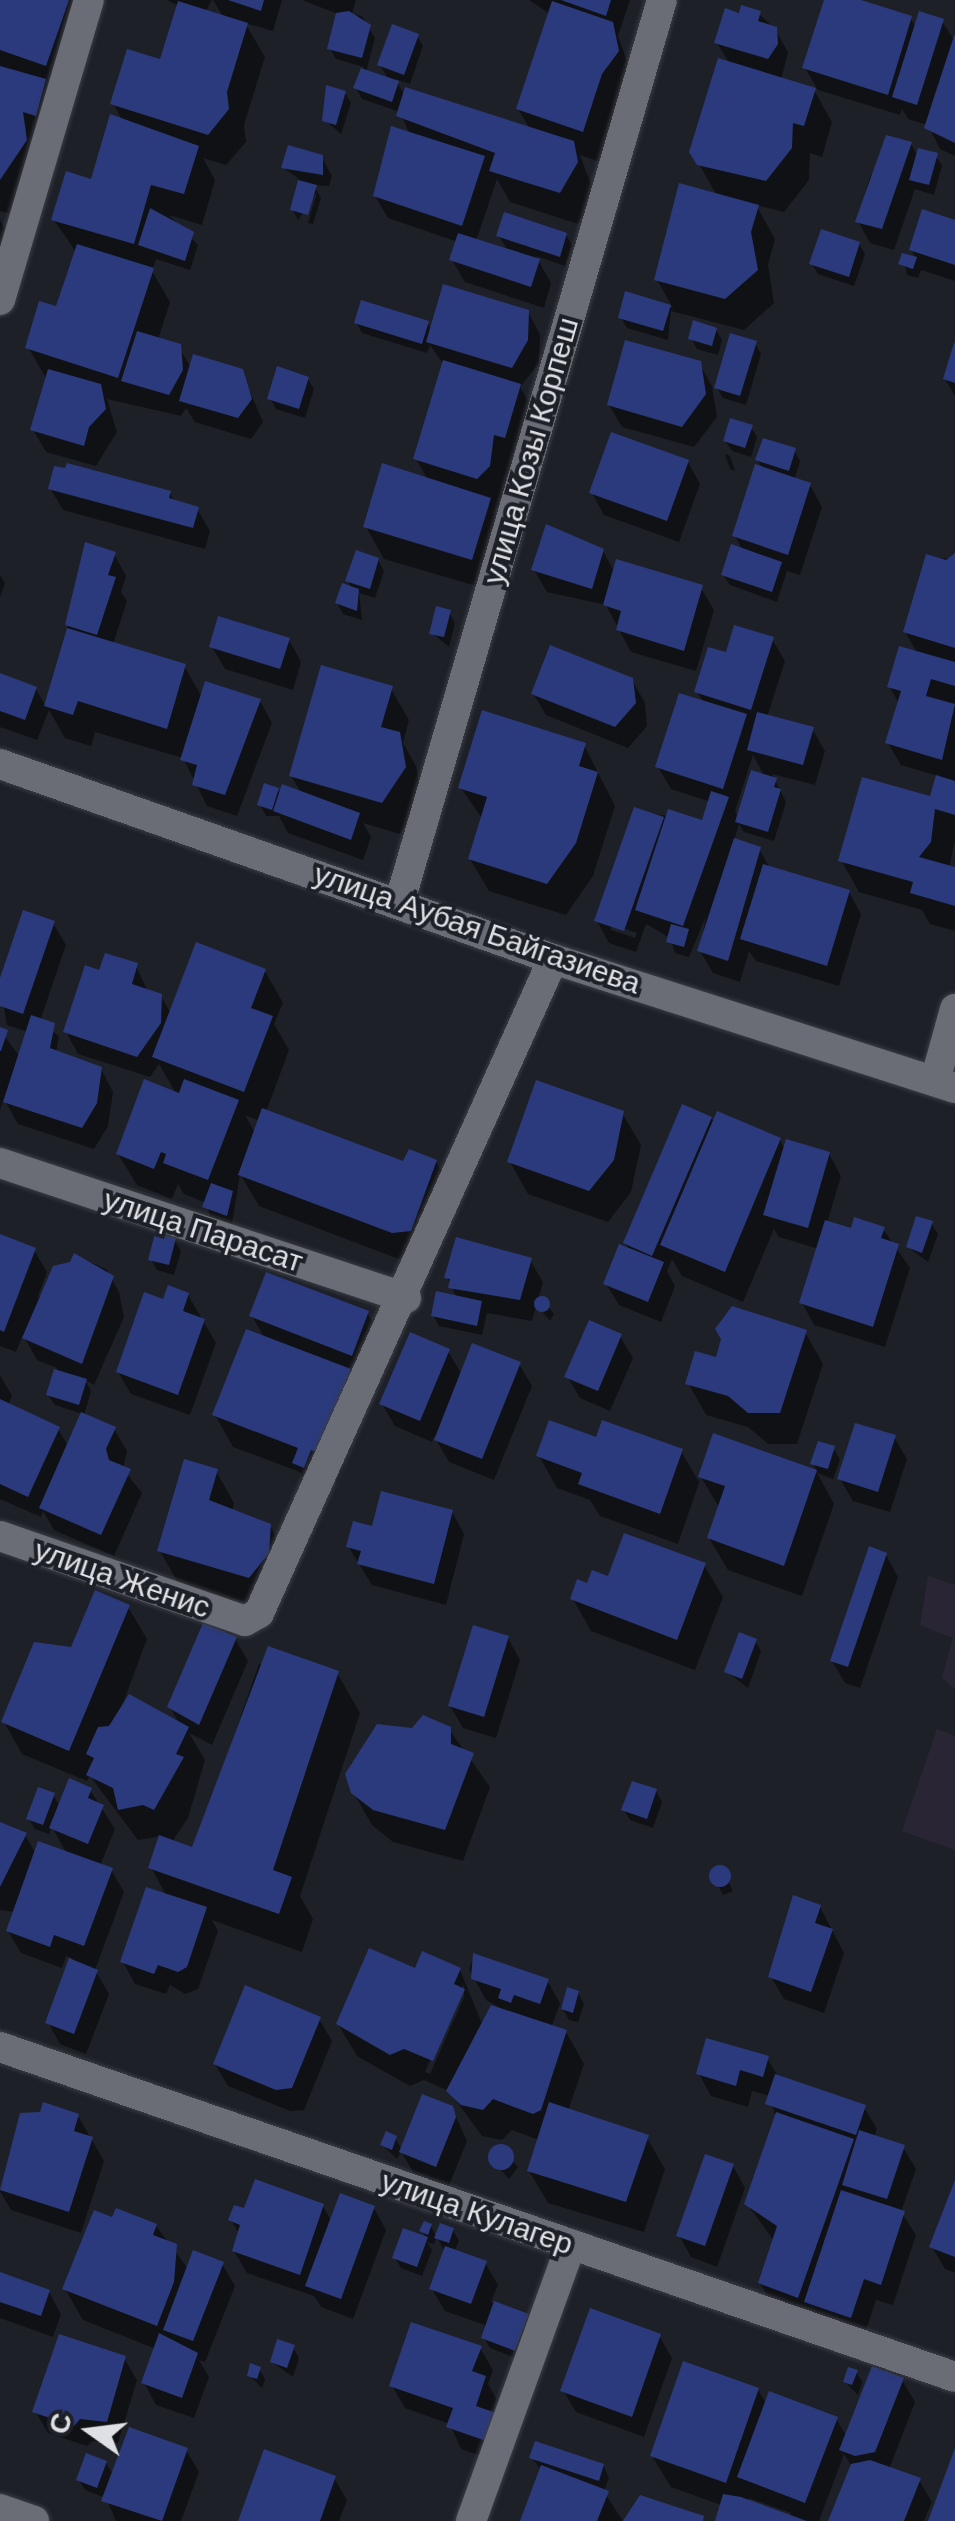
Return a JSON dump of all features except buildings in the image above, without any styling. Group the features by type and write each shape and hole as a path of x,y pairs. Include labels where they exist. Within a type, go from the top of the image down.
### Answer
{"street":[{"path":"0,300 89,0"},
{"name":"улица Козы Корпеш","path":"400,901 662,0"},
{"name":"улица Аубая Байгазиева","path":"0,764 400,901 553,959 945,1084"},
{"path":"406,1298 553,959"},
{"path":"945,1084 955,1009"},
{"name":"улица Парасат","path":"0,1163 406,1298"},
{"name":"улица Женис","path":"0,1536 245,1621 271,1596 406,1298"},
{"name":"улица Кулагер","path":"0,2048 955,2377"},
{"path":"471,2521 571,2245"},
{"path":"0,2510 34,2521"}],"shaded area":[{"path":"928,1576 955,1585 955,1689 942,1678 953,1638 920,1625"},
{"path":"937,1729 955,1736 955,1850 902,1831"}]}
